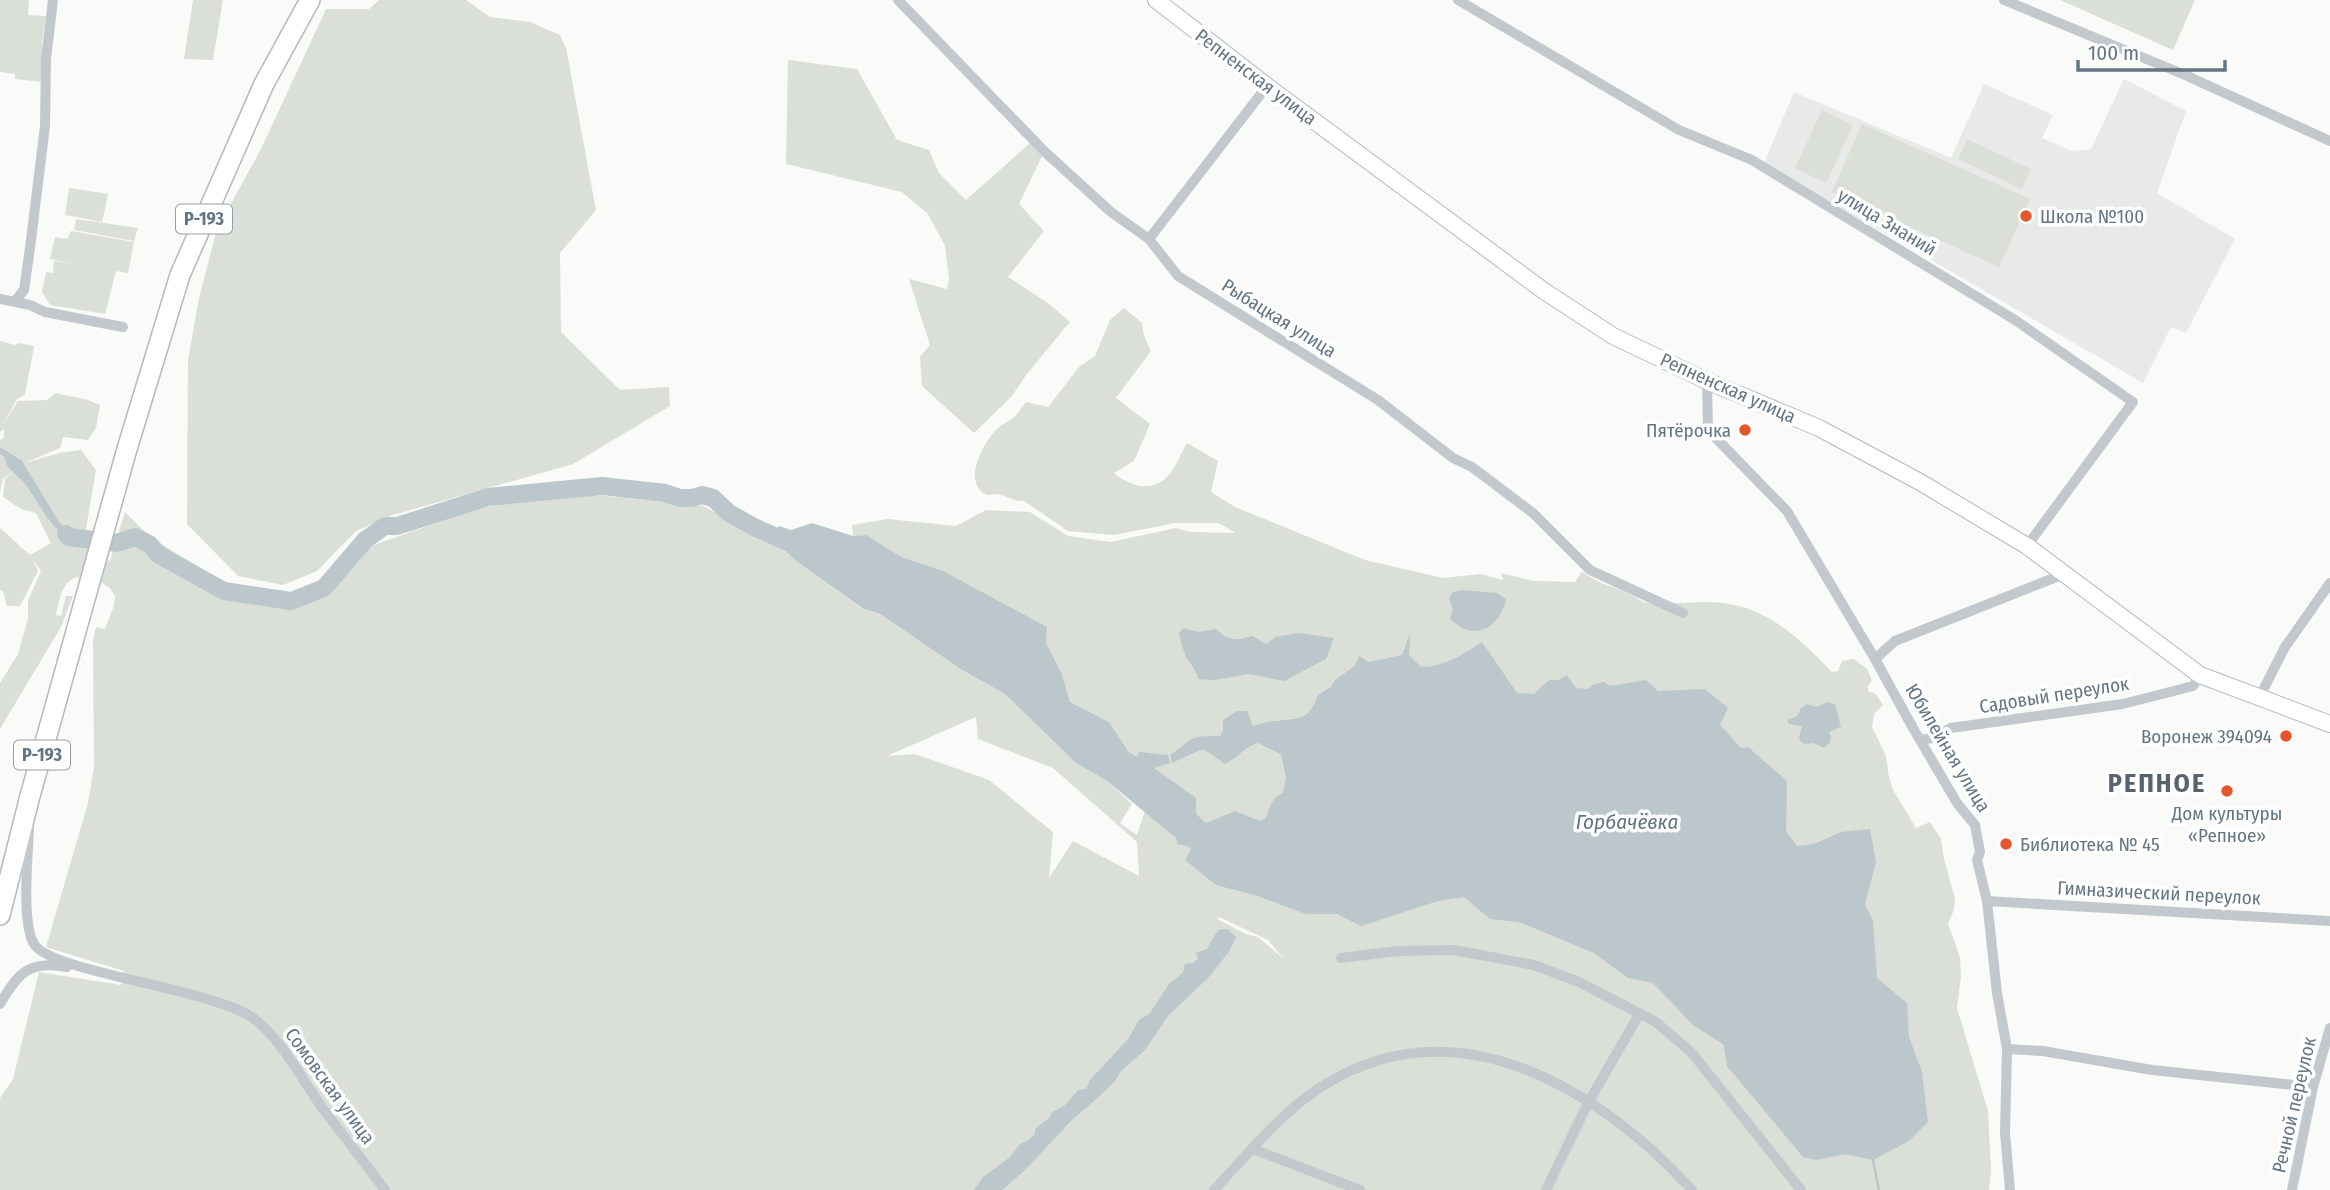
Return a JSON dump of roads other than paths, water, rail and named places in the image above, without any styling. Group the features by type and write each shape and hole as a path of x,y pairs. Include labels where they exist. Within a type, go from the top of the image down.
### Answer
{"highway":[{"name":"Р-193","path":"0,915 30,796 127,449 180,275 264,84 310,0"}],"street":[{"path":"15,301 24,290 30,248 45,126 46,59 53,0"},
{"name":"Рыбацкая улица","path":"898,0 1045,152 1111,212 1149,239 1178,276 1378,400 1453,458 1472,467 1532,513 1590,570 1683,613"},
{"name":"Репненская улица","path":"1156,0 1267,86 1544,291 1613,336 1707,381 1819,428 1920,482 2027,546 2197,680 2259,698 2330,724"},
{"name":"улица Знаний","path":"1458,0 1679,131 1752,160 2015,320 2133,402 2027,546"},
{"path":"1479,13 1485,0"},
{"path":"2004,0 2185,75 2330,141"},
{"path":"1149,239 1267,86"},
{"path":"0,299 30,305 45,312 122,327"},
{"name":"Юбилейная улица","path":"1707,381 1708,430 1787,511 1957,803 1975,825 1980,852 1977,860 1987,901 1997,993 2007,1049 2005,1133 2010,1190"},
{"path":"1875,659 1895,641 2064,573"},
{"path":"2259,698 2285,647 2330,583"},
{"name":"Садовый переулок","path":"1922,740 1951,728 2123,704 2197,680"},
{"path":"30,796 27,883 29,927 33,943 37,949 50,955 118,976"},
{"name":"Гимназический переулок","path":"1987,901 2330,921"},
{"path":"1341,958 1428,950 1474,953 1550,970 1640,1013 1663,1028 1692,1053 1801,1190"},
{"path":"0,1004 18,977 35,966 60,966 118,976"},
{"name":"Сомовская улица","path":"118,976 213,1000 252,1017 276,1041 386,1190"},
{"path":"1546,1190 1589,1101 1640,1013"},
{"name":"Речной переулок","path":"2292,1190 2313,1087 2330,1028"},
{"path":"2007,1049 2043,1051 2152,1070 2313,1087"},
{"path":"1214,1190 1287,1114 1322,1087 1383,1059 1432,1052 1464,1054 1535,1072 1589,1101 1650,1147 1692,1190"},
{"path":"1253,1149 1360,1190"}],"water":[{"path":"0,447 22,461 59,522 68,532 73,529 88,532 86,543 66,540 46,516 27,486 7,466 4,456 0,454"},
{"name":"Горбачёвка","path":"812,523 853,536 866,535 901,557 943,571 1047,627 1046,643 1062,674 1070,702 1109,722 1129,752 1137,757 1139,752 1168,755 1170,763 1154,768 1196,798 1196,814 1206,823 1235,811 1260,821 1265,819 1273,801 1283,793 1286,778 1281,754 1258,743 1225,764 1205,750 1172,763 1170,755 1192,739 1220,736 1223,720 1237,711 1247,711 1253,726 1303,717 1311,710 1318,695 1355,666 1359,656 1369,662 1402,655 1410,634 1409,655 1421,667 1446,662 1482,642 1517,693 1534,694 1549,680 1559,680 1567,675 1576,688 1588,689 1604,682 1610,686 1646,680 1658,691 1705,689 1728,708 1720,725 1741,748 1748,747 1787,781 1786,831 1797,846 1814,844 1841,832 1870,829 1876,862 1865,904 1873,921 1877,978 1907,1003 1909,1037 1922,1072 1928,1122 1909,1141 1873,1160 1845,1154 1816,1160 1803,1157 1727,1066 1724,1045 1693,1025 1653,983 1628,978 1594,953 1519,922 1490,919 1464,897 1438,901 1361,926 1337,914 1306,914 1258,896 1216,885 1185,860 1191,848 1178,845 1176,838 1107,781 1076,763 1005,694 962,670 880,614 862,608 768,540 779,526 791,530"},
{"path":"1462,590 1497,593 1506,599 1498,618 1484,629 1475,631 1458,626 1450,618 1453,610 1449,598 1453,592"},
{"path":"1183,628 1198,632 1216,629 1229,638 1252,636 1266,644 1276,637 1298,633 1334,638 1326,659 1284,681 1249,674 1214,680 1198,679 1182,646 1179,633"},
{"path":"1828,702 1835,704 1841,727 1829,732 1830,743 1824,748 1801,742 1799,737 1802,726 1789,724 1787,720 1797,716 1807,704 1816,707"},
{"path":"1228,929 1236,937 1228,953 1208,978 1168,1016 1145,1050 1002,1190 974,1190 983,1177 1035,1134 1035,1129 1050,1117 1051,1113 1064,1106 1078,1090 1086,1089 1090,1080 1128,1039 1139,1020 1150,1013 1169,984 1183,973 1185,964 1198,959 1196,953 1207,949 1218,930"}],"waterway":[{"path":"66,534 69,537 117,543 135,537 149,544 159,555 224,591 291,601 324,588 365,540 385,526 397,526 488,497 602,486 665,493 680,498 702,495 713,498 729,513 754,527 792,544"},
{"path":"1873,1160 1879,1190"}],"place":[{"name":"Школа №100","path":"2026,216"},
{"name":"Пятёрочка","path":"1745,430"},
{"name":"Воронеж 394094","path":"2286,736"},
{"name":"Дом культуры «Репное»","path":"2227,791"},
{"name":"Библиотека № 45","path":"2006,844"}],"district":[{"name":"РЕПНОЕ","path":"2157,783"}]}
